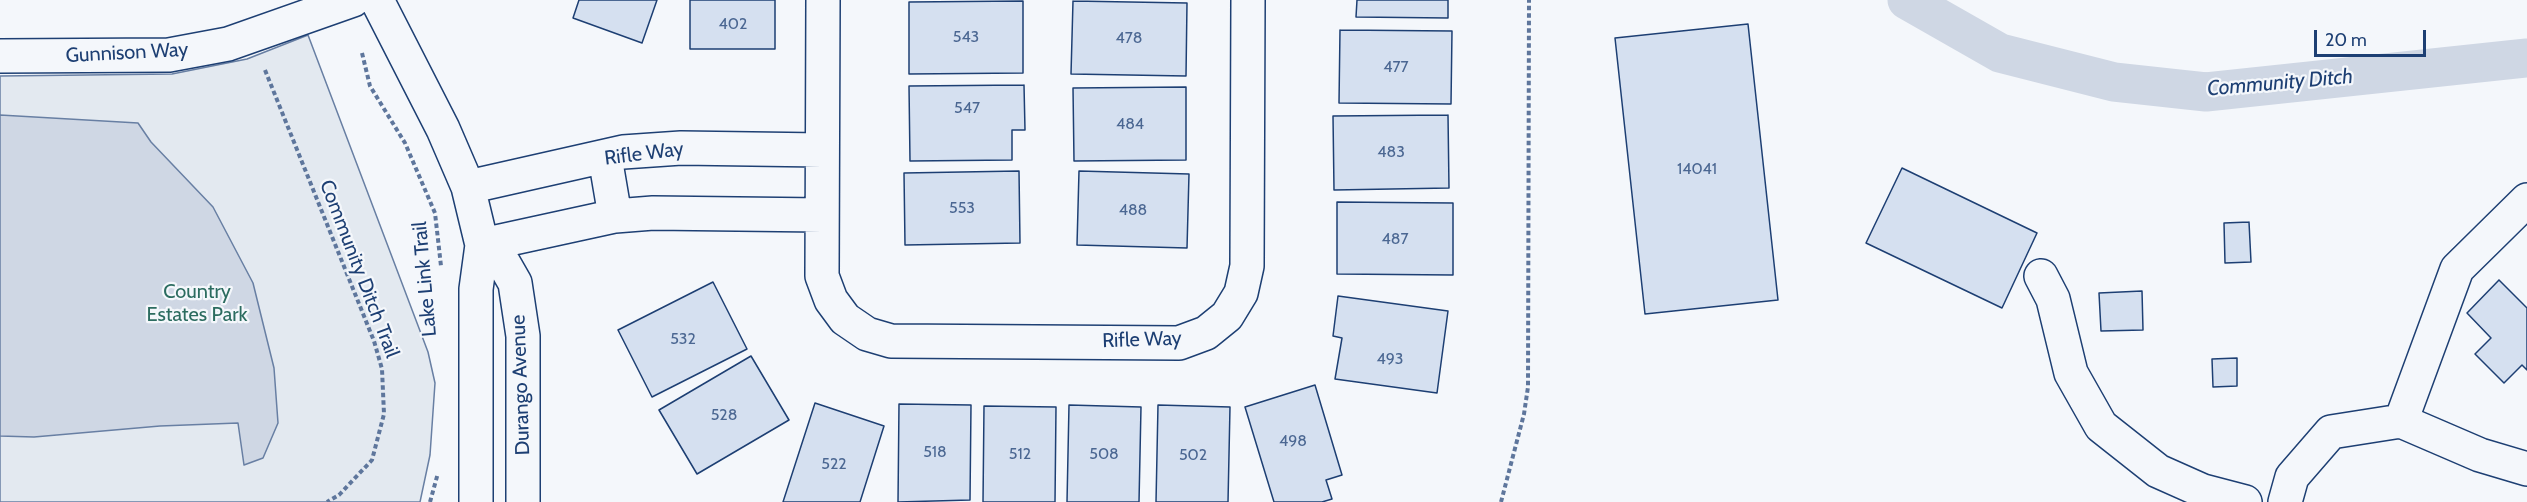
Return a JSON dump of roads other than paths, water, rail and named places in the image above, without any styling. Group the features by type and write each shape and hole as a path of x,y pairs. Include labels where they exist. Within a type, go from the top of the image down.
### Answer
{"street":[{"path":"377,0 443,129 468,187 482,245 476,289 476,502"},
{"name":"Rifle Way","path":"823,0 822,276 831,300 845,319 867,334 891,341 1179,343 1206,333 1227,316 1242,293 1247,266 1248,0"},
{"name":"Gunnison Way","path":"0,56 169,55 228,44 348,2"},
{"name":"Rifle Way","path":"468,187 623,152 681,148 822,150"},
{"path":"605,157 615,216"},
{"path":"2401,421 2457,269 2527,200"},
{"path":"482,245 615,216 653,213 822,215"},
{"name":"Durango Avenue","path":"482,245 503,262 515,283 523,336 523,502"},
{"path":"2041,276 2053,299 2071,373 2101,426 2158,471 2203,491 2245,502"},
{"path":"2285,502 2292,477 2331,432 2401,421 2480,455 2527,469"}],"waterway":[{"name":"Community Ditch","path":"1907,0 2000,53 2114,82 2206,92 2527,58"}],"park label":[{"name":"Country Estates Park","path":"197,304"}]}
